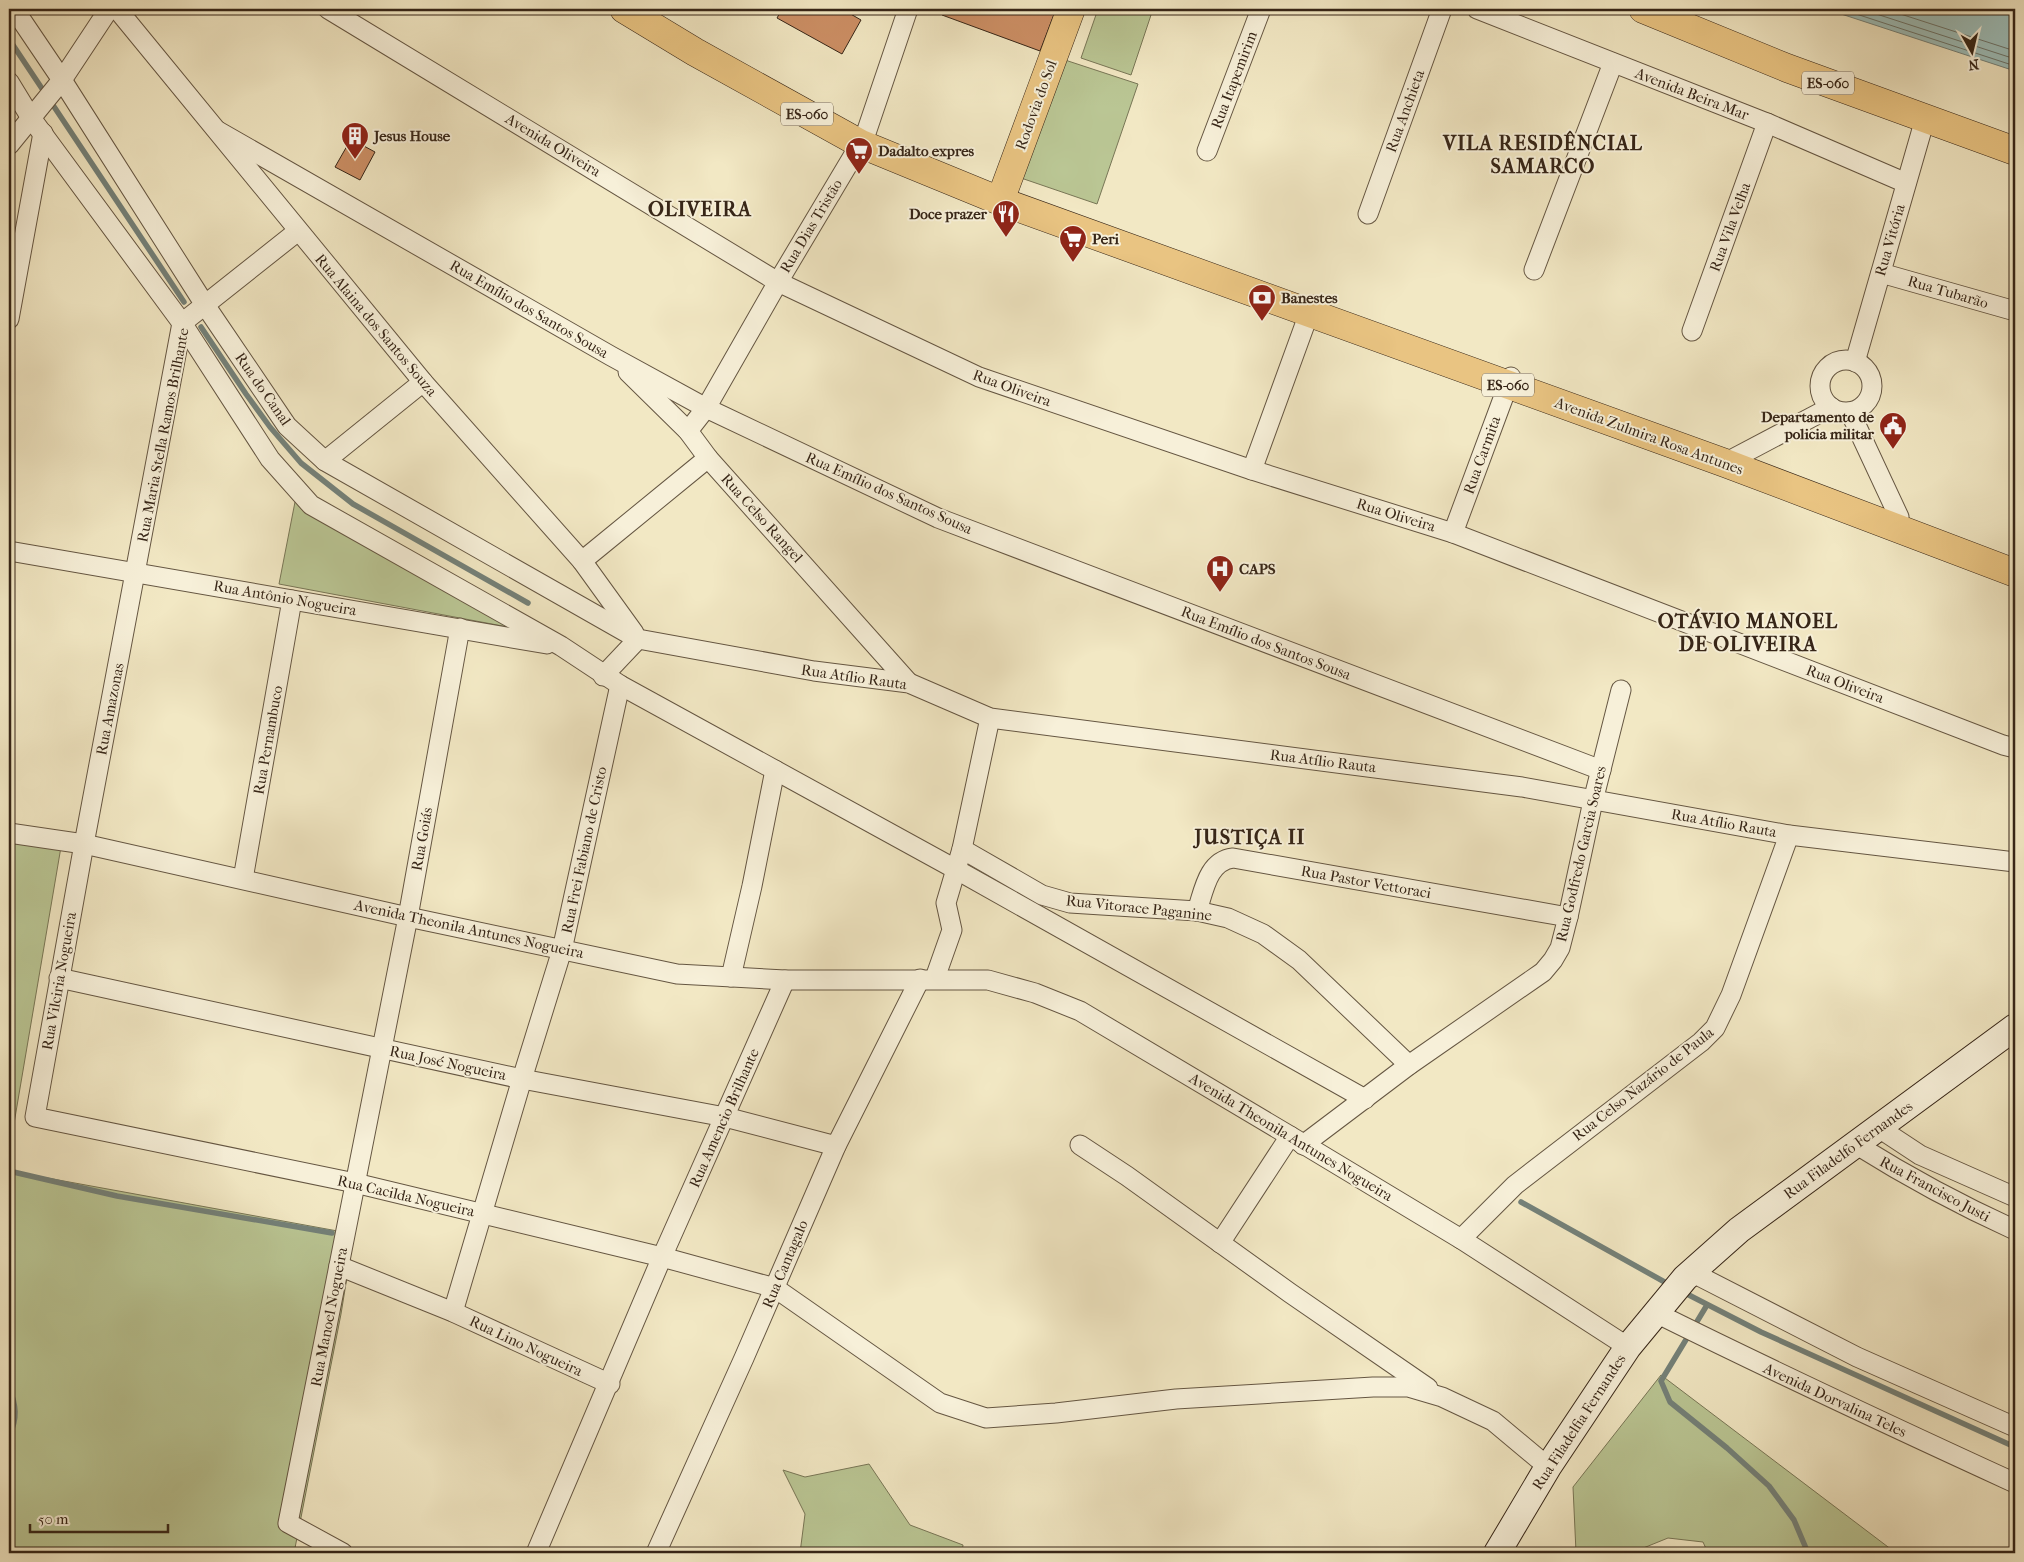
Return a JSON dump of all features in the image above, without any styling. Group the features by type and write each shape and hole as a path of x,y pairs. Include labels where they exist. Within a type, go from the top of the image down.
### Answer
{"main road":[{"name":"ES-060","path":"624,9 695,52 863,140 1002,197"},
{"name":"ES-060","path":"640,9 863,140"},
{"name":"Rodovia do Sol","path":"1002,197 1071,9"},
{"name":"ES-060","path":"1643,9 1788,68 1925,120 2015,151"},
{"name":"Avenida Zulmira Rosa Antunes","path":"1002,197 1730,460 1897,523 2015,573"},
{"name":"Avenida Zulmira Rosa Antunes","path":"1897,523 2015,562"},
{"name":"Rua Filadelfo Fernandes","path":"1676,1290 1739,1230 2015,1027"},
{"name":"Rua Filadelfia Fernandes","path":"1497,1553 1548,1467 1628,1347 1676,1290"}],"street":[{"name":"Rua do Canal","path":"14,9 58,85 287,426 326,461 638,639"},
{"path":"9,145 58,85 110,9"},
{"name":"Rua Alaina dos Santos Souza","path":"117,9 423,382 582,561 638,639"},
{"name":"Avenida Oliveira","path":"328,9 778,282"},
{"name":"Rua Dias Tristão","path":"688,431 706,408 778,282 863,140 908,9"},
{"name":"Rua Itapemirim","path":"1207,152 1262,9"},
{"name":"Rua Anchieta","path":"1368,214 1442,9"},
{"name":"Avenida Beira Mar","path":"1477,9 1767,123 1906,183"},
{"path":"1534,270 1613,63"},
{"name":"Rua do Canal","path":"9,82 34,114 43,134 182,323 270,459 311,504 560,646"},
{"name":"Rua Vitória","path":"1855,362 1925,120"},
{"name":"Rua Vila Velha","path":"1692,331 1767,123"},
{"name":"Rua Emílio dos Santos Sousa","path":"218,131 611,356 706,408 938,518 1601,770"},
{"path":"9,319 43,134"},
{"name":"Rua Maria Stella Ramos Brilhante","path":"136,573 182,323 298,231"},
{"name":"Rua Tubarão","path":"1880,273 2015,311"},
{"name":"Rua Oliveira","path":"778,282 979,378 1252,470 1454,533 2015,748"},
{"path":"1252,470 1310,309"},
{"name":"Rua Celso Rangel","path":"611,356 688,431 708,458 909,683"},
{"path":"1846,360 1855,362 1869,374 1872,384 1871,393 1867,402 1859,408 1850,412 1840,412 1824,400 1820,383 1823,374 1837,362 1846,360"},
{"name":"Rua Carmita","path":"1454,533 1510,381"},
{"path":"326,461 423,382"},
{"path":"1730,460 1831,407"},
{"path":"1850,412 1897,523"},
{"path":"582,561 708,458"},
{"name":"Rua Antônio Nogueira","path":"9,551 560,646"},
{"name":"Rua Amazonas","path":"84,844 136,573"},
{"name":"Rua Pernambuco","path":"243,880 292,600"},
{"name":"Rua Goiás","path":"381,1048 408,917 460,628"},
{"path":"612,681 638,639"},
{"name":"Rua Atílio Rauta","path":"638,639 814,672 909,683 990,718 1522,787 1789,835 2015,862"},
{"path":"560,646 612,681 957,870 1364,1099"},
{"name":"Rua Frei Fabiano de Cristo","path":"482,1214 562,950 612,681"},
{"name":"Rua Godfredo Garcia Soares","path":"1220,1243 1296,1140 1364,1099 1409,1065 1543,972 1553,960 1560,948 1568,917 1621,690"},
{"path":"928,979 952,930 946,903 962,850 990,718"},
{"path":"731,977 752,886 775,770"},
{"name":"Avenida Theonila Antunes Nogueira","path":"9,833 84,844 408,917 678,974 785,980 988,980 1036,992 1080,1011 1296,1140 1461,1239 1628,1347"},
{"name":"Rua Celso Nazário de Paula","path":"1461,1239 1515,1185 1701,1042 1715,1028 1731,995 1789,835"},
{"name":"Rua Vilciria Nogueira","path":"35,1117 84,844"},
{"name":"Rua Vitorace Paganine","path":"962,850 1042,895 1070,903 1197,911 1228,918 1262,934 1299,960 1409,1065"},
{"name":"Rua Pastor Vettoraci","path":"1197,911 1212,871 1224,859 1233,858 1568,917"},
{"name":"Rua José Nogueira","path":"60,978 522,1078 725,1118 836,1146"},
{"name":"Rua Cantagalo","path":"656,1553 836,1146 928,979"},
{"name":"Rua Amencio Brilhante","path":"536,1553 610,1384 662,1257 785,980"},
{"name":"Rua Manoel Nogueira","path":"342,1553 288,1523 381,1048"},
{"name":"Rua Cacilda Nogueira","path":"35,1117 355,1183 662,1257 774,1288 940,1403 986,1418 1056,1413 1176,1400 1373,1386 1408,1387 1442,1397"},
{"path":"1879,1128 1920,1155 2015,1197"},
{"path":"1080,1145 1442,1397 1494,1421 1548,1467"},
{"name":"Rua Francisco Justi","path":"1857,1145 1903,1174 1940,1194 2015,1230"},
{"name":"Rua Lino Nogueira","path":"482,1214 454,1312 610,1384"},
{"path":"339,1266 454,1312"},
{"path":"1676,1290 1857,1357 2015,1427"},
{"name":"Avenida Dorvalina Teles","path":"1676,1290 1683,1327 2015,1483"}],"green space":[{"path":"1098,9 1153,9 1131,75 1081,58"},
{"path":"1062,59 1138,84 1097,204 1021,178"},
{"path":"295,502 513,628 279,584"},
{"path":"9,833 62,841 9,1153"},
{"path":"9,1171 354,1234 341,1314 294,1553 9,1553"},
{"path":"1661,1375 1896,1553 1708,1553 1703,1542 1668,1538 1631,1553 1576,1552 1573,1487"},
{"path":"869,1464 910,1525 963,1545 962,1553 800,1553 805,1514 783,1470 805,1477"}],"water":[{"path":"1826,9 2015,9 2015,71"}],"building":[{"path":"782,9 842,9 861,20 842,54 777,18"},
{"path":"944,9 1056,9 1040,51 942,15"},
{"name":"Jesus House","path":"351,139 375,152 360,180 335,167"}],"waterway":[{"path":"9,39 184,302"},
{"path":"201,327 270,427 301,463 353,504 528,603"},
{"path":"9,1171 117,1196 332,1233"},
{"path":"1521,1202 1670,1285"},
{"path":"1683,1292 1761,1332 2015,1447"},
{"path":"1707,1305 1661,1381 1670,1402 1727,1448 1769,1486 1794,1520 1808,1553"},
{"path":"9,1387 15,1412 14,1423 9,1436"}],"place":[{"name":"Jesus House","path":"355,160"},
{"name":"Dadalto expres","path":"859,175"},
{"name":"Doce prazer","path":"1006,238"},
{"name":"Peri","path":"1073,263"},
{"name":"Banestes","path":"1262,322"},
{"name":"Departamento de policia militar","path":"1893,450"},
{"name":"CAPS","path":"1220,593"}],"district":[{"name":"VILA RESIDÊNCIAL SAMARCO","path":"1543,154"},
{"name":"OLIVEIRA","path":"700,209"},
{"name":"OTÁVIO MANOEL DE OLIVEIRA","path":"1748,632"},
{"name":"JUSTIÇA II","path":"1250,837"}]}
